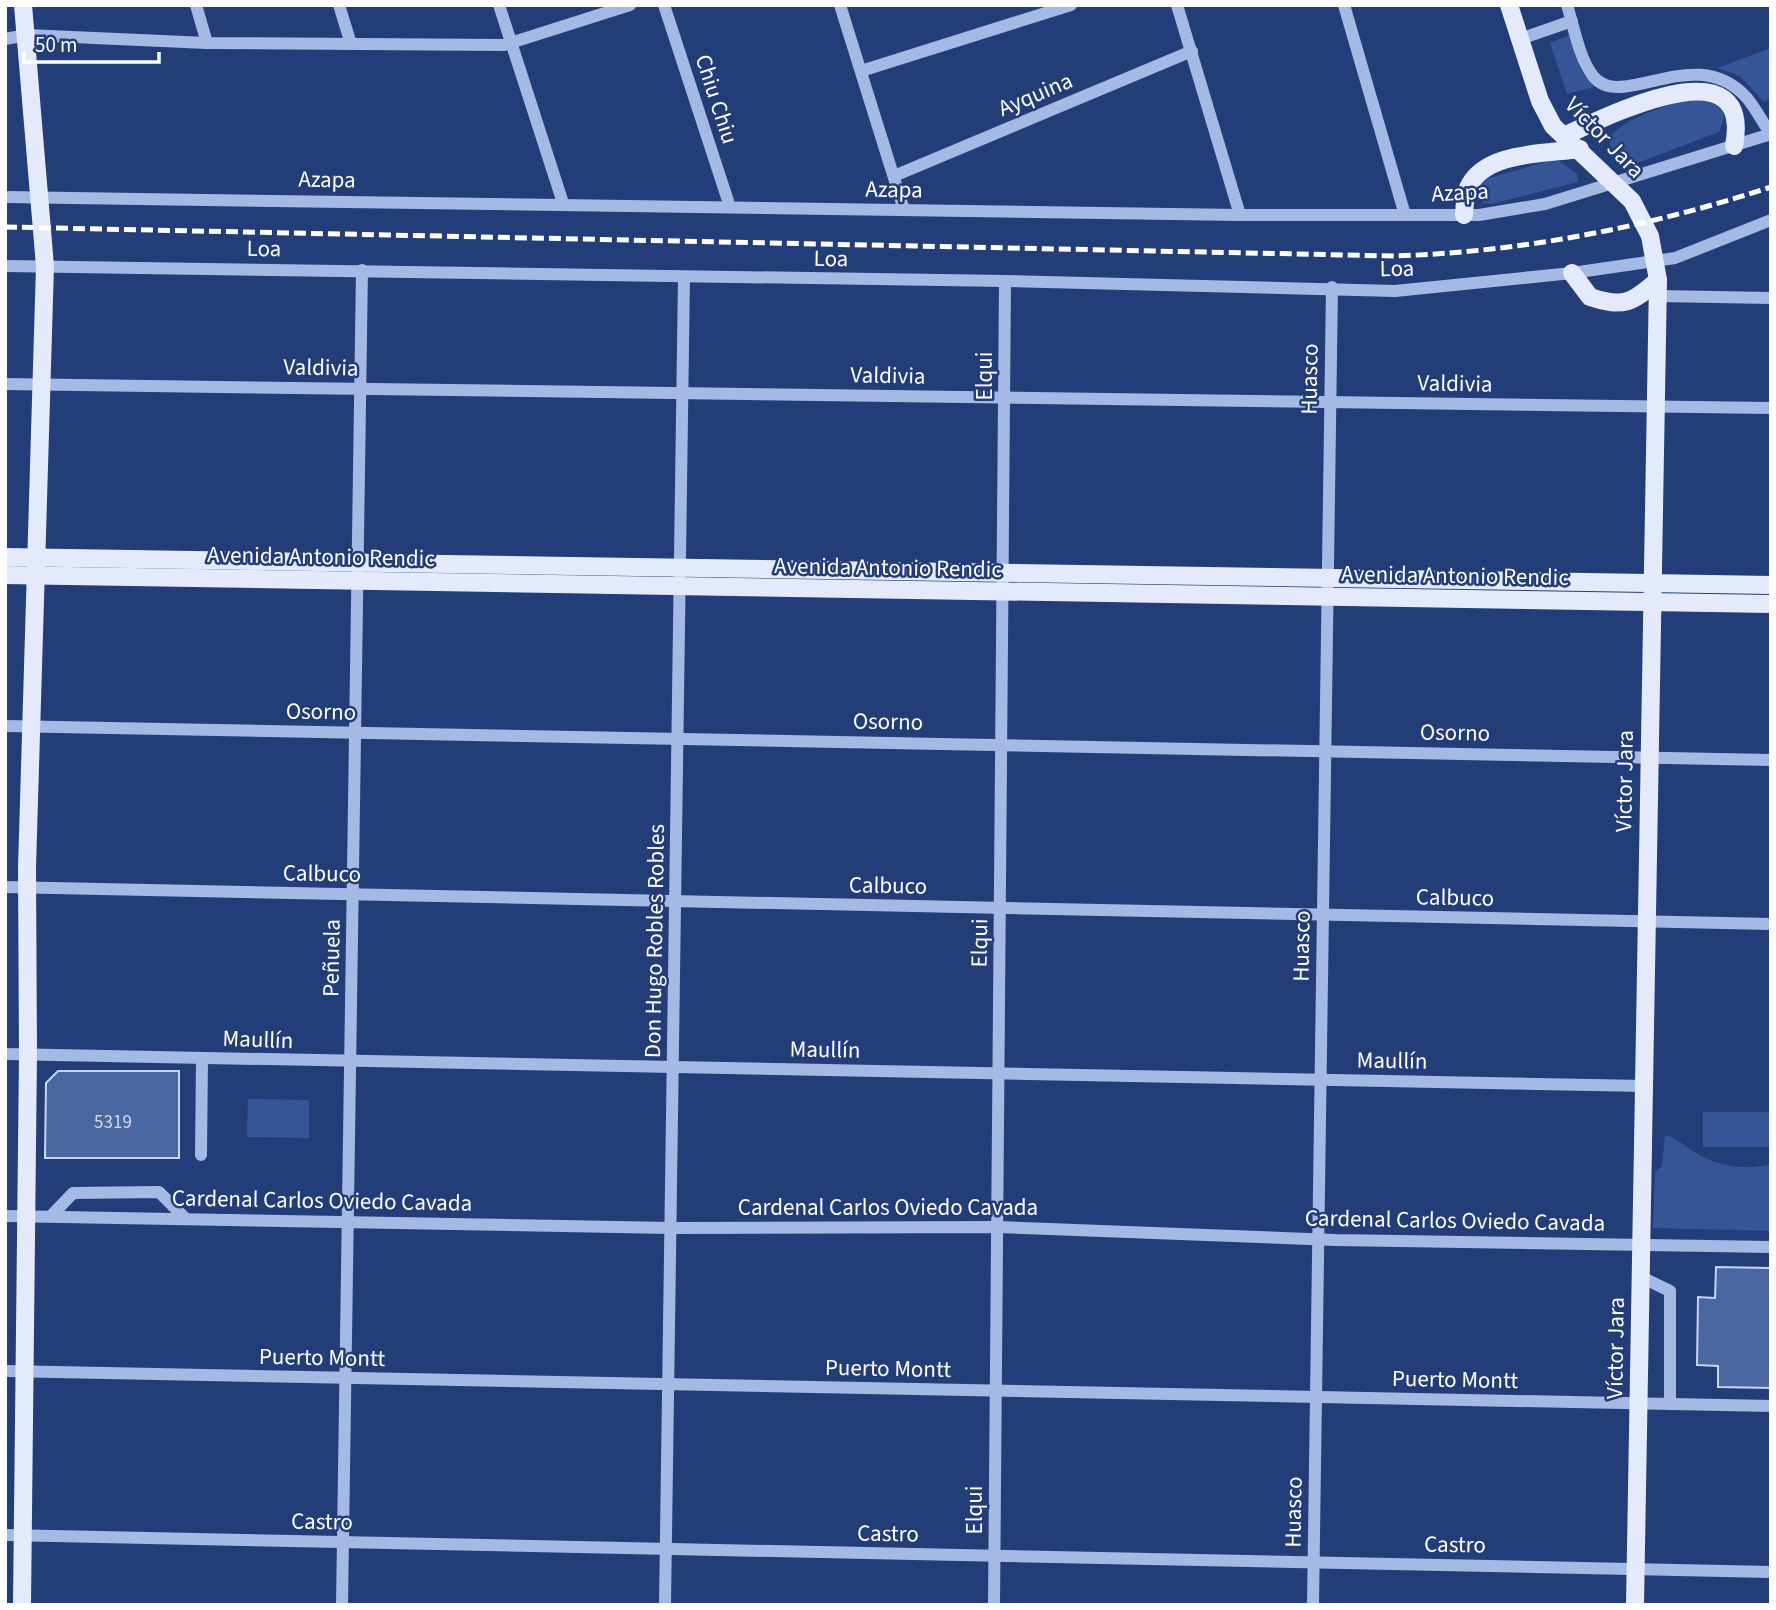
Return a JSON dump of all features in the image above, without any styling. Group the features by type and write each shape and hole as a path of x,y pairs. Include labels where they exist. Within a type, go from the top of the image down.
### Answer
{"main road":[{"path":"22,1605 14,1536 25,1372 29,1054 27,888 34,557 45,266 23,5"},
{"name":"Víctor Jara","path":"1509,5 1540,101 1553,126 1615,181 1632,201 1645,224 1658,288 1635,1605"},
{"path":"1564,136 1654,99 1676,92 1701,91 1720,96 1733,108 1738,124 1734,146"},
{"path":"1464,215 1467,188 1479,172 1500,160 1580,149"},
{"path":"1572,273 1590,297 1623,304 1658,288"},
{"name":"Avenida Antonio Rendic","path":"5,557 1771,585"},
{"name":"Avenida Antonio Rendic","path":"5,575 1003,594 1771,604"}],"street":[{"path":"197,5 207,43"},
{"path":"339,5 351,44"},
{"path":"499,5 563,203"},
{"path":"5,38 27,35 207,43 511,43 630,5"},
{"name":"Chiu Chiu","path":"664,5 730,207"},
{"path":"840,5 904,210"},
{"path":"861,71 1072,5"},
{"path":"1177,5 1240,215"},
{"path":"1344,5 1405,215"},
{"path":"1567,5 1587,67 1601,84 1615,88 1673,75 1705,75 1728,84 1746,97 1771,134"},
{"path":"1520,38 1572,20"},
{"name":"Ayquina","path":"894,176 1192,51"},
{"name":"Azapa","path":"5,197 563,203 1240,215 1464,215 1545,204 1771,134"},
{"path":"1654,262 1675,258 1771,220"},
{"name":"Loa","path":"5,266 1006,281 1332,287 1395,291 1654,262"},
{"name":"Peñuela","path":"342,1605 362,270"},
{"name":"Don Hugo Robles Robles","path":"665,1605 684,277"},
{"name":"Elqui","path":"994,1605 1006,281"},
{"name":"Huasco","path":"1312,1605 1332,287"},
{"path":"1658,288 1771,298"},
{"name":"Valdivia","path":"5,384 1771,408"},
{"name":"Osorno","path":"5,726 1771,760"},
{"name":"Calbuco","path":"5,887 1771,924"},
{"name":"Maullín","path":"5,1054 350,1063 1644,1086"},
{"path":"201,1155 202,1059"},
{"path":"51,1216 73,1193 159,1192 185,1218"},
{"name":"Cardenal Carlos Oviedo Cavada","path":"5,1216 348,1220 670,1228 997,1227 1318,1239 1771,1247"},
{"path":"1641,1277 1670,1291 1670,1404"},
{"name":"Puerto Montt","path":"5,1371 1771,1406"},
{"name":"Castro","path":"14,1536 1771,1572"}],"shaded area":[{"path":"1569,35 1581,70 1594,87 1567,94 1550,43"},
{"path":"1771,48 1771,99 1764,102 1740,76 1717,68"},
{"path":"1698,98 1721,107 1724,117 1719,132 1632,165 1620,162 1611,154 1611,137 1625,124 1664,107"},
{"path":"1556,159 1577,174 1578,182 1492,204 1482,203 1477,194 1482,180"},
{"path":"248,1099 309,1100 309,1138 247,1137"},
{"path":"1703,1112 1770,1112 1769,1147 1703,1147"},
{"path":"1665,1135 1721,1164 1752,1167 1771,1164 1771,1231 1653,1228 1655,1172 1662,1166"}],"building":[{"path":"58,1071 179,1071 179,1158 45,1158 46,1083"},
{"path":"1716,1267 1771,1268 1771,1388 1718,1387 1718,1366 1697,1365 1698,1297 1715,1298"}],"railway":[{"path":"5,227 1394,256 1490,249 1585,235 1678,214 1771,187"}]}
